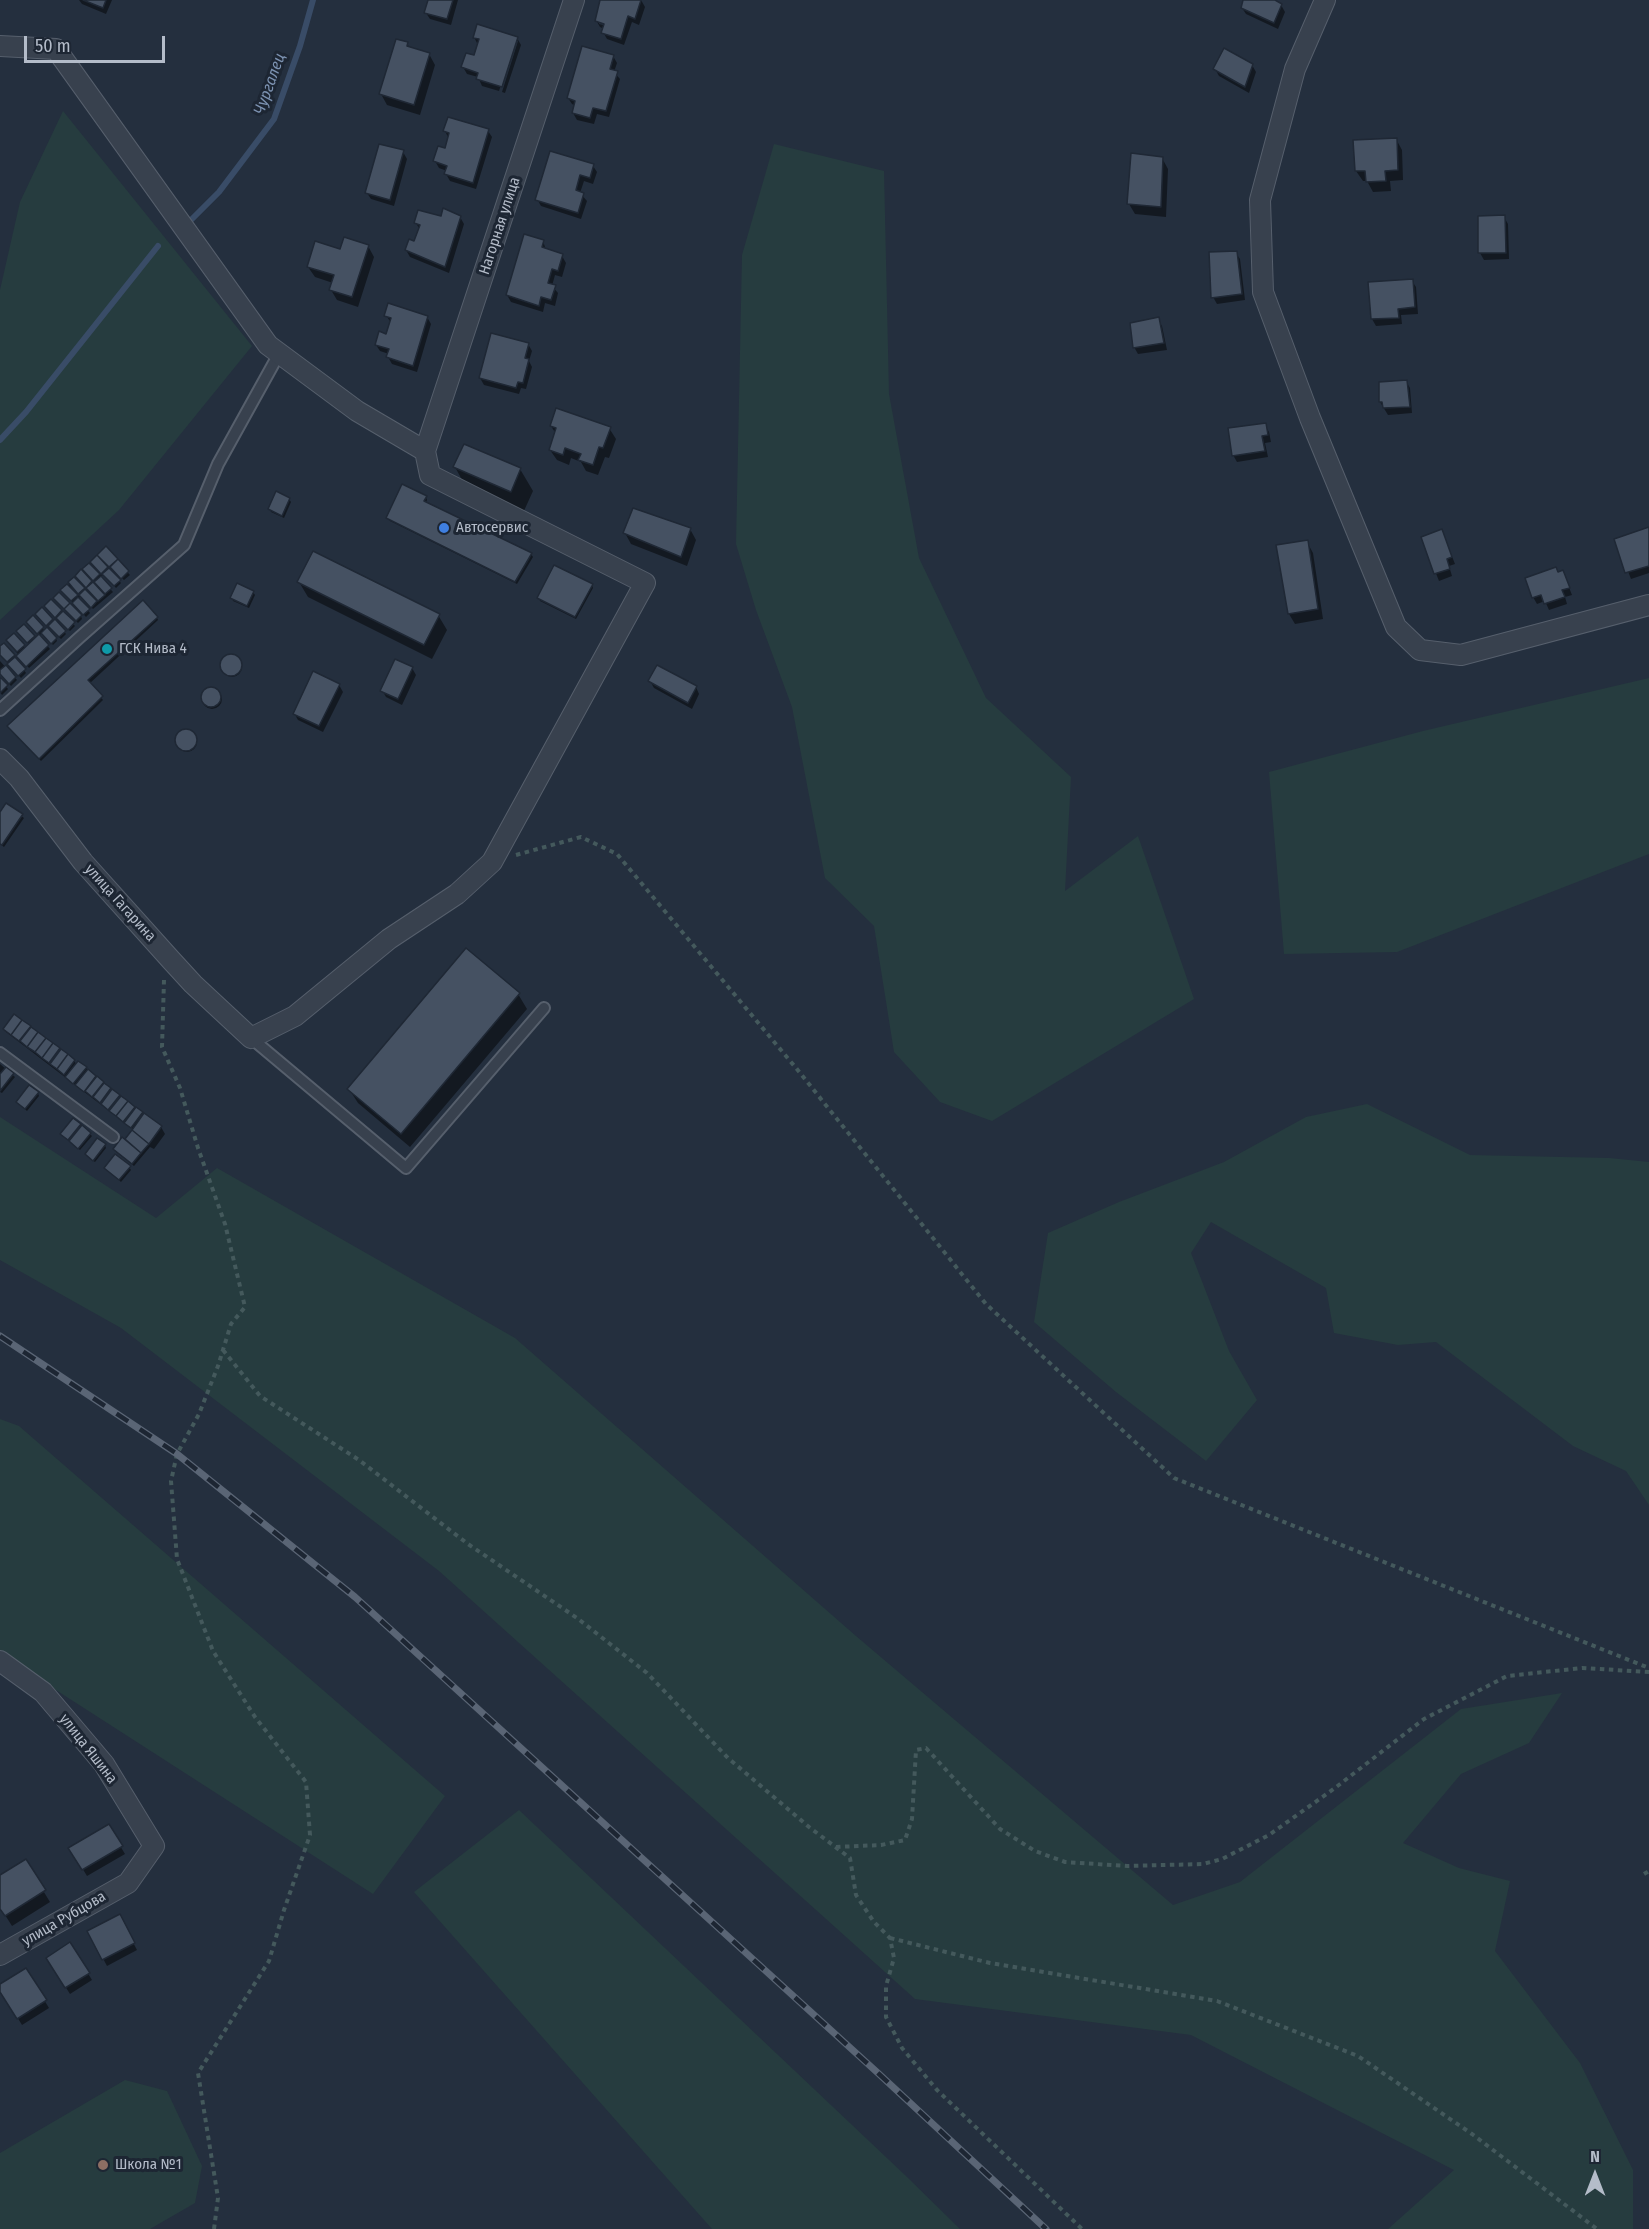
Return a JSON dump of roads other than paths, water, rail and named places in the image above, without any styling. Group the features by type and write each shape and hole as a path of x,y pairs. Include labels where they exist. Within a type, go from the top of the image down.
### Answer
{"street":[{"name":"Нагорная улица","path":"425,451 574,0"},
{"path":"1325,0 1295,69 1260,200 1263,292 1310,418 1396,627 1420,650 1461,655 1649,605"},
{"path":"0,46 56,49 268,345 357,411 425,451 430,475 645,583 492,862 457,894 389,939 295,1016 251,1038"},
{"name":"улица Гагарина","path":"0,759 19,778 83,862 171,960 193,984 251,1038"},
{"name":"улица Яшина","path":"0,1661 43,1692 104,1764 154,1846 128,1882"},
{"name":"улица Рубцова","path":"0,1955 128,1882"}],"lane":[{"path":"0,710 184,546 218,464 280,352"},
{"path":"251,1038 406,1167 544,1008"},
{"path":"0,1053 113,1137"}],"waterway":[{"name":"Чургалец","path":"188,223 219,192 274,119 300,46 313,0"},
{"name":"Чургалец","path":"0,440 26,412 158,246"}],"railway":[{"path":"0,1336 177,1454 355,1597 1046,2229"}],"place":[{"name":"Автосервис","path":"444,528"},
{"name":"ГСК Нива 4","path":"107,649"},
{"name":"Школа №1","path":"103,2165"}]}
